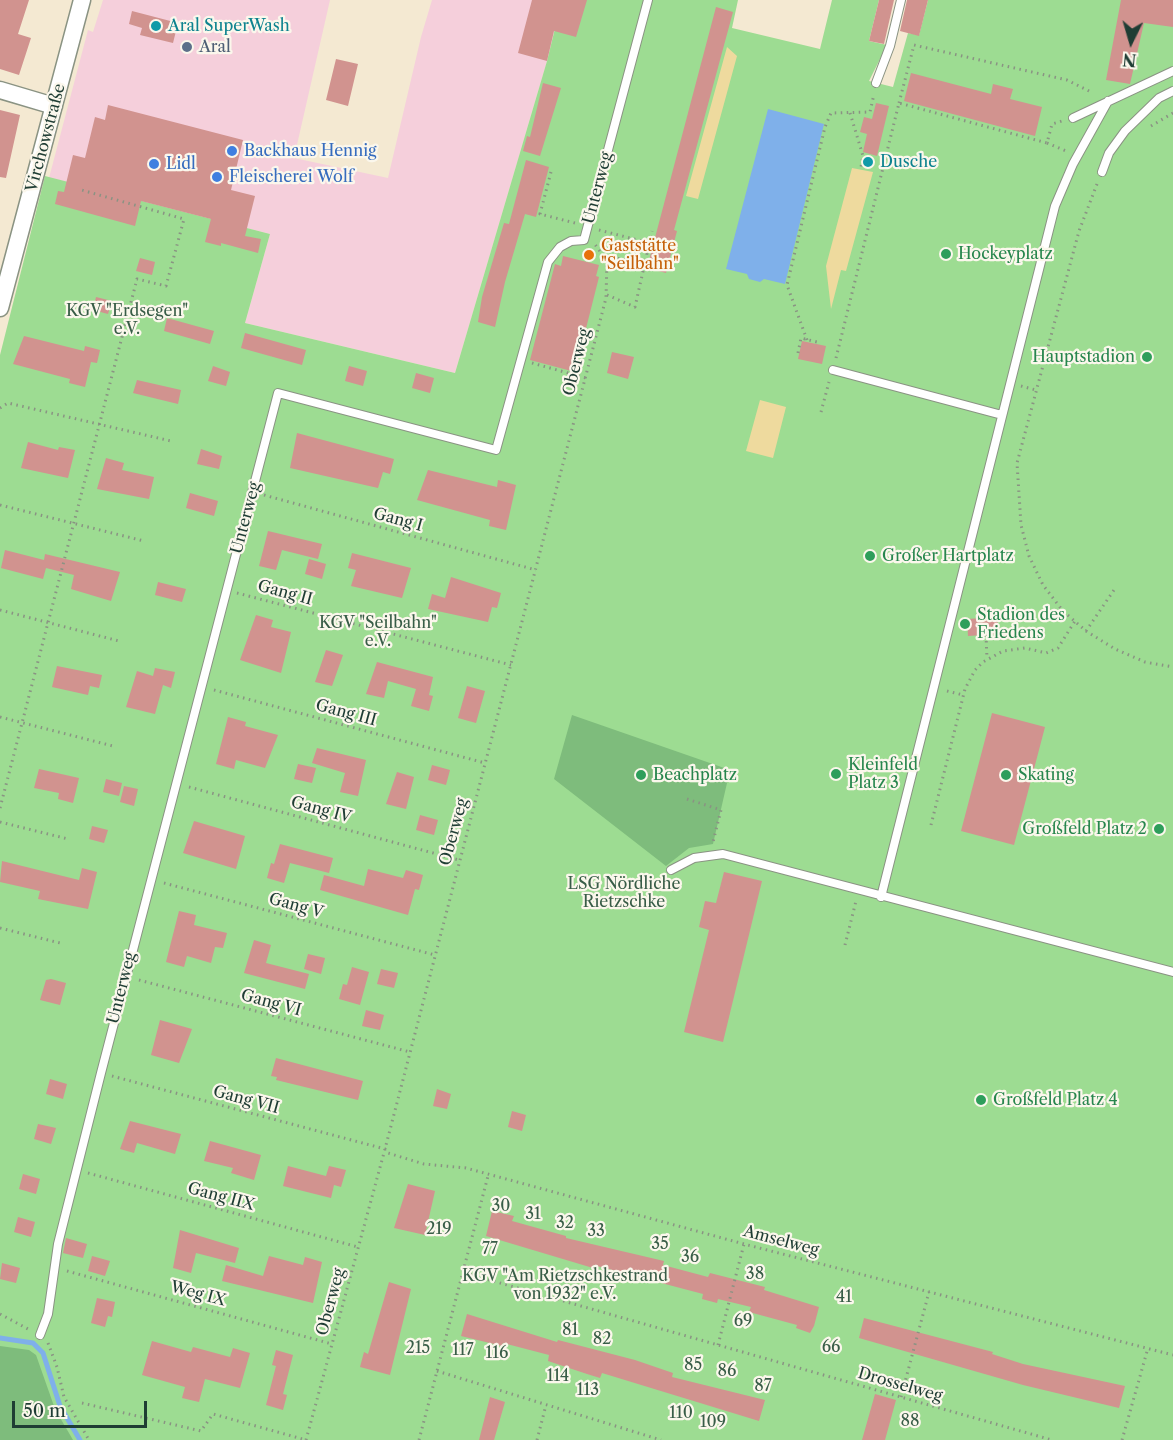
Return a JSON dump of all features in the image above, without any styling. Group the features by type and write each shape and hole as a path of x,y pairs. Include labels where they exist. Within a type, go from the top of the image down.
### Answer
{"street":[{"name":"Virchowstraße","path":"0,308 4,275 54,106 82,0"},
{"path":"0,90 54,106"}],"lane":[{"name":"Unterweg","path":"40,1335 48,1314 58,1244 100,1073 278,393 496,450 551,257 566,244 584,240 648,0"},
{"path":"876,83 890,46 901,0"},
{"path":"1073,118 1173,71"},
{"path":"1102,172 1109,153 1125,131 1159,98 1173,91"},
{"path":"881,897 1055,206 1073,164 1108,101"},
{"path":"833,370 1002,415"},
{"path":"671,870 694,858 723,854 1173,972"}],"path":[{"path":"821,412 914,45 1067,80 1108,101"},
{"path":"807,339 787,285 825,127 831,113 870,112 876,83"},
{"path":"899,103 1047,143 1070,152"},
{"path":"850,113 863,156 861,167"},
{"path":"1141,132 1173,113"},
{"path":"1047,143 1052,124 1073,118"},
{"path":"1102,172 1079,231 1017,463 1021,525 1029,556 1043,585 1086,632 1145,662 1173,667"},
{"path":"0,808 137,279 166,286 184,219 78,189"},
{"path":"606,295 635,307 652,231"},
{"path":"584,240 596,245 606,256 644,264"},
{"name":"Oberweg","path":"306,1440 385,1149 586,378 606,295 609,272 606,256"},
{"path":"798,354 801,338 820,343"},
{"path":"520,360 586,378"},
{"path":"0,408 8,403 171,441"},
{"name":"Gang I","path":"253,492 536,570"},
{"path":"0,505 144,541"},
{"path":"1086,632 1116,587"},
{"name":"Gang II","path":"227,591 511,665"},
{"path":"0,610 119,641"},
{"path":"931,825 964,695 975,670 987,659 1014,649 1025,648 1046,654 1058,648 1075,621"},
{"path":"986,635 987,659"},
{"name":"Gang III","path":"202,687 485,763"},
{"path":"933,687 964,695"},
{"path":"0,717 113,746"},
{"name":"Gang IV","path":"176,783 459,860"},
{"path":"687,799 721,810 713,844 723,854"},
{"path":"0,822 68,839"},
{"name":"Gang V","path":"150,880 435,955"},
{"path":"845,945 859,891"},
{"path":"0,928 60,943"},
{"name":"Gang VI","path":"125,976 410,1052"},
{"name":"Gang VII","path":"100,1073 385,1149"},
{"name":"Amselweg","path":"385,1149 388,1153 424,1164 455,1166 744,1244 1173,1355"},
{"name":"Gang IIX","path":"77,1170 358,1247"},
{"path":"419,1440 465,1273 488,1176"},
{"path":"718,1345 744,1244"},
{"name":"Weg IX","path":"56,1268 332,1344"},
{"name":"Drosselweg","path":"465,1273 1052,1440"},
{"path":"901,1397 929,1292"},
{"path":"0,1314 40,1335 50,1346 64,1397 89,1440"},
{"path":"1122,1440 1148,1348"},
{"path":"437,1371 661,1440"},
{"path":"82,1403 201,1431 213,1414 306,1440"},
{"path":"537,1440 546,1405"}],"shaded area":[{"path":"103,0 330,0 294,158 388,178 432,0 562,0 547,61 455,373 245,323 270,234 49,178 88,30 93,32"}],"green space":[{"name":"LSG Nördliche Rietzschke","path":"562,0 738,0 732,28 820,49 832,0 879,0 869,41 887,45 869,81 893,87 908,33 919,35 928,0 1173,0 1173,1440 0,1440 0,355 45,176 270,234 245,323 455,373 547,61"},
{"path":"572,715 730,770 713,844 689,848 666,866 554,779"},
{"path":"0,1346 29,1350 36,1355 55,1409 73,1440 0,1440"}],"sand":[{"path":"727,47 737,56 698,199 686,196"},
{"path":"852,168 873,172 846,271 841,270 831,309 826,266"},
{"path":"760,400 786,407 773,458 746,451"}],"water":[{"path":"768,109 824,124 785,284 764,279 760,282 749,279 747,274 726,269"}],"building":[{"path":"0,0 29,0 18,34 31,38 19,75 0,69"},
{"path":"532,0 587,0 576,37 554,31 547,61 518,53"},
{"path":"879,0 894,0 884,44 869,41"},
{"path":"907,0 928,0 919,36 900,31"},
{"path":"1121,0 1173,0 1173,27 1144,23 1130,84 1106,80"},
{"path":"716,7 733,12 674,230 677,231 666,273 647,268"},
{"name":"Aral SuperWash","path":"132,11 178,23 173,43 140,35 142,28 129,24"},
{"path":"336,59 358,64 348,106 326,100"},
{"path":"911,73 991,94 993,84 1013,89 1010,99 1042,107 1035,136 904,101"},
{"path":"543,83 561,88 540,156 523,151 527,136 530,137"},
{"path":"876,103 889,106 877,156 863,152 867,134 860,132 864,117 872,119"},
{"name":"Lidl","path":"108,105 243,140 231,190 255,196 245,236 261,239 258,253 221,243 221,246 205,242 211,219 141,201 135,226 55,204 58,191 64,192 73,155 85,158 95,117 105,120"},
{"path":"0,110 20,115 6,178 0,177"},
{"path":"526,160 549,167 536,217 525,214 505,282 495,327 478,322 482,297 504,223 509,224"},
{"path":"563,256 599,265 596,276 599,277 575,372 530,360 555,264 561,266"},
{"path":"140,258 155,262 152,275 136,271"},
{"path":"96,297 112,301 108,314 93,310"},
{"path":"167,318 214,331 210,344 164,331"},
{"path":"245,333 306,350 302,365 241,348"},
{"path":"24,336 84,351 85,346 100,350 97,363 91,362 85,387 69,383 70,379 13,364"},
{"path":"802,341 826,346 822,364 798,359"},
{"path":"612,352 634,357 628,379 607,373"},
{"path":"213,366 230,372 226,386 208,381"},
{"path":"349,366 367,371 363,386 345,381"},
{"path":"416,373 434,378 430,393 412,388"},
{"path":"137,380 181,390 178,404 133,393"},
{"path":"297,433 394,459 390,474 383,472 378,488 290,468"},
{"path":"28,442 58,450 59,447 75,450 68,478 21,468"},
{"path":"201,449 222,456 219,469 197,464"},
{"path":"106,458 124,463 122,470 154,477 149,499 97,489"},
{"path":"428,470 497,487 498,480 516,485 506,530 489,526 490,520 417,500"},
{"path":"190,493 218,501 214,516 186,508"},
{"path":"268,531 322,544 318,559 282,550 276,570 259,566"},
{"path":"5,550 44,560 45,554 120,572 111,601 71,589 74,575 46,568 43,579 1,568"},
{"path":"352,553 411,568 402,598 351,586 356,570 348,568"},
{"path":"309,559 326,564 322,579 305,574"},
{"path":"451,577 501,593 497,608 492,607 488,622 428,609 432,594 445,598"},
{"path":"158,582 186,589 182,602 155,595"},
{"path":"256,615 273,620 271,627 291,632 281,673 240,660"},
{"path":"997,617 999,634 968,636 967,619"},
{"path":"326,650 343,655 332,686 315,682"},
{"path":"377,662 433,677 429,695 433,696 429,711 411,706 416,689 388,681 384,698 366,694"},
{"path":"57,666 102,675 99,688 90,686 88,695 52,687"},
{"path":"155,668 175,672 171,688 163,685 155,714 126,707 137,671 153,676"},
{"path":"467,686 485,691 476,723 458,718"},
{"name":"Skating","path":"992,713 1045,727 1014,845 961,831"},
{"path":"228,717 246,722 245,726 278,735 265,768 236,760 234,769 216,764"},
{"path":"317,748 366,760 358,796 340,792 345,773 312,763"},
{"path":"298,764 316,768 312,783 294,779"},
{"path":"432,765 450,770 446,785 428,780"},
{"path":"39,769 79,778 73,803 58,799 59,793 34,788"},
{"path":"397,772 414,777 406,809 386,804"},
{"path":"106,779 122,783 119,796 103,792"},
{"path":"124,786 138,789 134,806 120,802"},
{"path":"420,815 438,820 434,835 416,830"},
{"path":"194,821 245,836 236,869 183,853"},
{"path":"92,826 108,830 104,843 89,839"},
{"path":"280,844 333,858 329,873 290,863 284,883 267,878"},
{"path":"2,861 79,880 82,868 97,872 88,909 38,899 40,891 0,882"},
{"path":"368,869 403,878 406,870 423,875 419,890 415,889 408,915 320,890 324,875 364,886"},
{"path":"724,872 762,881 723,1042 684,1032 709,930 699,927 705,901 716,903"},
{"path":"179,911 196,915 194,925 227,933 223,948 215,947 211,963 187,956 184,967 166,962"},
{"path":"254,940 271,945 266,963 309,974 305,989 244,973"},
{"path":"308,954 325,958 321,974 304,969"},
{"path":"352,967 369,972 360,1005 339,999 343,984 347,985"},
{"path":"381,969 398,973 394,988 377,984"},
{"path":"46,980 66,983 60,1005 40,1000"},
{"path":"366,1010 384,1015 380,1030 362,1026"},
{"path":"160,1020 192,1029 179,1063 151,1055"},
{"path":"276,1058 363,1081 358,1100 276,1080 277,1077 271,1076"},
{"path":"50,1079 67,1084 63,1099 46,1094"},
{"path":"437,1089 451,1094 447,1109 433,1106"},
{"path":"512,1111 526,1115 522,1131 508,1127"},
{"path":"130,1121 181,1134 175,1154 137,1143 134,1153 120,1149"},
{"path":"38,1124 56,1128 51,1144 34,1139"},
{"path":"210,1141 261,1155 254,1180 231,1173 233,1168 204,1161"},
{"path":"288,1166 326,1176 329,1166 346,1170 341,1187 334,1185 331,1198 283,1186"},
{"path":"23,1174 40,1179 36,1194 19,1189"},
{"path":"408,1184 435,1191 425,1235 394,1228"},
{"path":"492,1211 514,1216 512,1221 566,1236 566,1238 664,1261 663,1265 708,1277 710,1273 765,1287 764,1290 819,1307 814,1326 810,1333 796,1328 797,1325 749,1312 751,1307 718,1299 717,1303 702,1299 703,1294 593,1265 593,1268 486,1236"},
{"path":"18,1217 35,1222 31,1237 14,1232"},
{"path":"180,1230 239,1248 235,1263 196,1253 191,1273 173,1268"},
{"path":"66,1238 87,1244 83,1258 63,1253"},
{"path":"92,1256 110,1261 105,1276 88,1271"},
{"path":"269,1256 303,1265 305,1257 322,1262 313,1303 222,1281 226,1265 263,1276"},
{"path":"2,1263 20,1268 16,1283 0,1279"},
{"path":"389,1282 411,1289 390,1375 360,1367 364,1352 368,1354"},
{"path":"97,1298 115,1302 112,1317 108,1316 105,1327 91,1323"},
{"path":"467,1314 557,1342 558,1340 635,1360 673,1373 672,1377 765,1400 759,1421 602,1373 600,1378 587,1374 548,1361 549,1355 503,1343 502,1346 461,1336"},
{"path":"864,1318 993,1352 992,1354 1023,1364 1125,1386 1119,1408 1023,1385 859,1338"},
{"path":"152,1341 191,1352 193,1347 230,1357 233,1348 250,1353 240,1388 205,1379 199,1402 182,1398 185,1387 142,1375"},
{"path":"276,1350 293,1355 283,1394 287,1395 283,1410 266,1405 276,1366 272,1365"},
{"path":"875,1394 896,1400 885,1440 862,1440"},
{"path":"490,1397 505,1402 494,1440 479,1440"}],"waterway":[{"path":"0,1338 33,1343 43,1353 60,1406 80,1440"}],"place":[{"name":"Aral SuperWash","path":"156,26"},
{"name":"Aral","path":"187,47"},
{"name":"Backhaus Hennig","path":"232,151"},
{"name":"Dusche","path":"868,162"},
{"name":"Lidl","path":"154,164"},
{"name":"Fleischerei Wolf","path":"217,177"},
{"name":"Hockeyplatz","path":"946,254"},
{"name":"Gaststätte \"Seilbahn\"","path":"589,255"},
{"name":"Hauptstadion","path":"1147,357"},
{"name":"Großer Hartplatz","path":"870,556"},
{"name":"Stadion des Friedens","path":"965,624"},
{"name":"Kleinfeld Platz 3","path":"836,774"},
{"name":"Beachplatz","path":"641,775"},
{"name":"Skating","path":"1006,775"},
{"name":"Großfeld Platz 2","path":"1159,829"},
{"name":"Großfeld Platz 4","path":"981,1100"}],"park label":[{"name":"KGV \"Erdsegen\" e.V.","path":"127,320"},
{"name":"KGV \"Seilbahn\" e.V.","path":"378,632"},
{"name":"30","path":"501,1206"},
{"name":"31","path":"533,1214"},
{"name":"32","path":"565,1223"},
{"name":"219","path":"439,1229"},
{"name":"33","path":"596,1231"},
{"name":"35","path":"660,1244"},
{"name":"77","path":"490,1249"},
{"name":"36","path":"690,1257"},
{"name":"38","path":"755,1274"},
{"name":"KGV \"Am Rietzschkestrand von 1932\" e.V.","path":"565,1285"},
{"name":"41","path":"844,1297"},
{"name":"69","path":"743,1321"},
{"name":"81","path":"570,1330"},
{"name":"82","path":"602,1339"},
{"name":"66","path":"831,1347"},
{"name":"215","path":"418,1348"},
{"name":"117","path":"463,1350"},
{"name":"116","path":"497,1353"},
{"name":"85","path":"693,1365"},
{"name":"86","path":"727,1371"},
{"name":"114","path":"558,1376"},
{"name":"87","path":"763,1386"},
{"name":"113","path":"588,1390"},
{"name":"110","path":"681,1413"},
{"name":"88","path":"910,1421"},
{"name":"109","path":"713,1422"}]}
